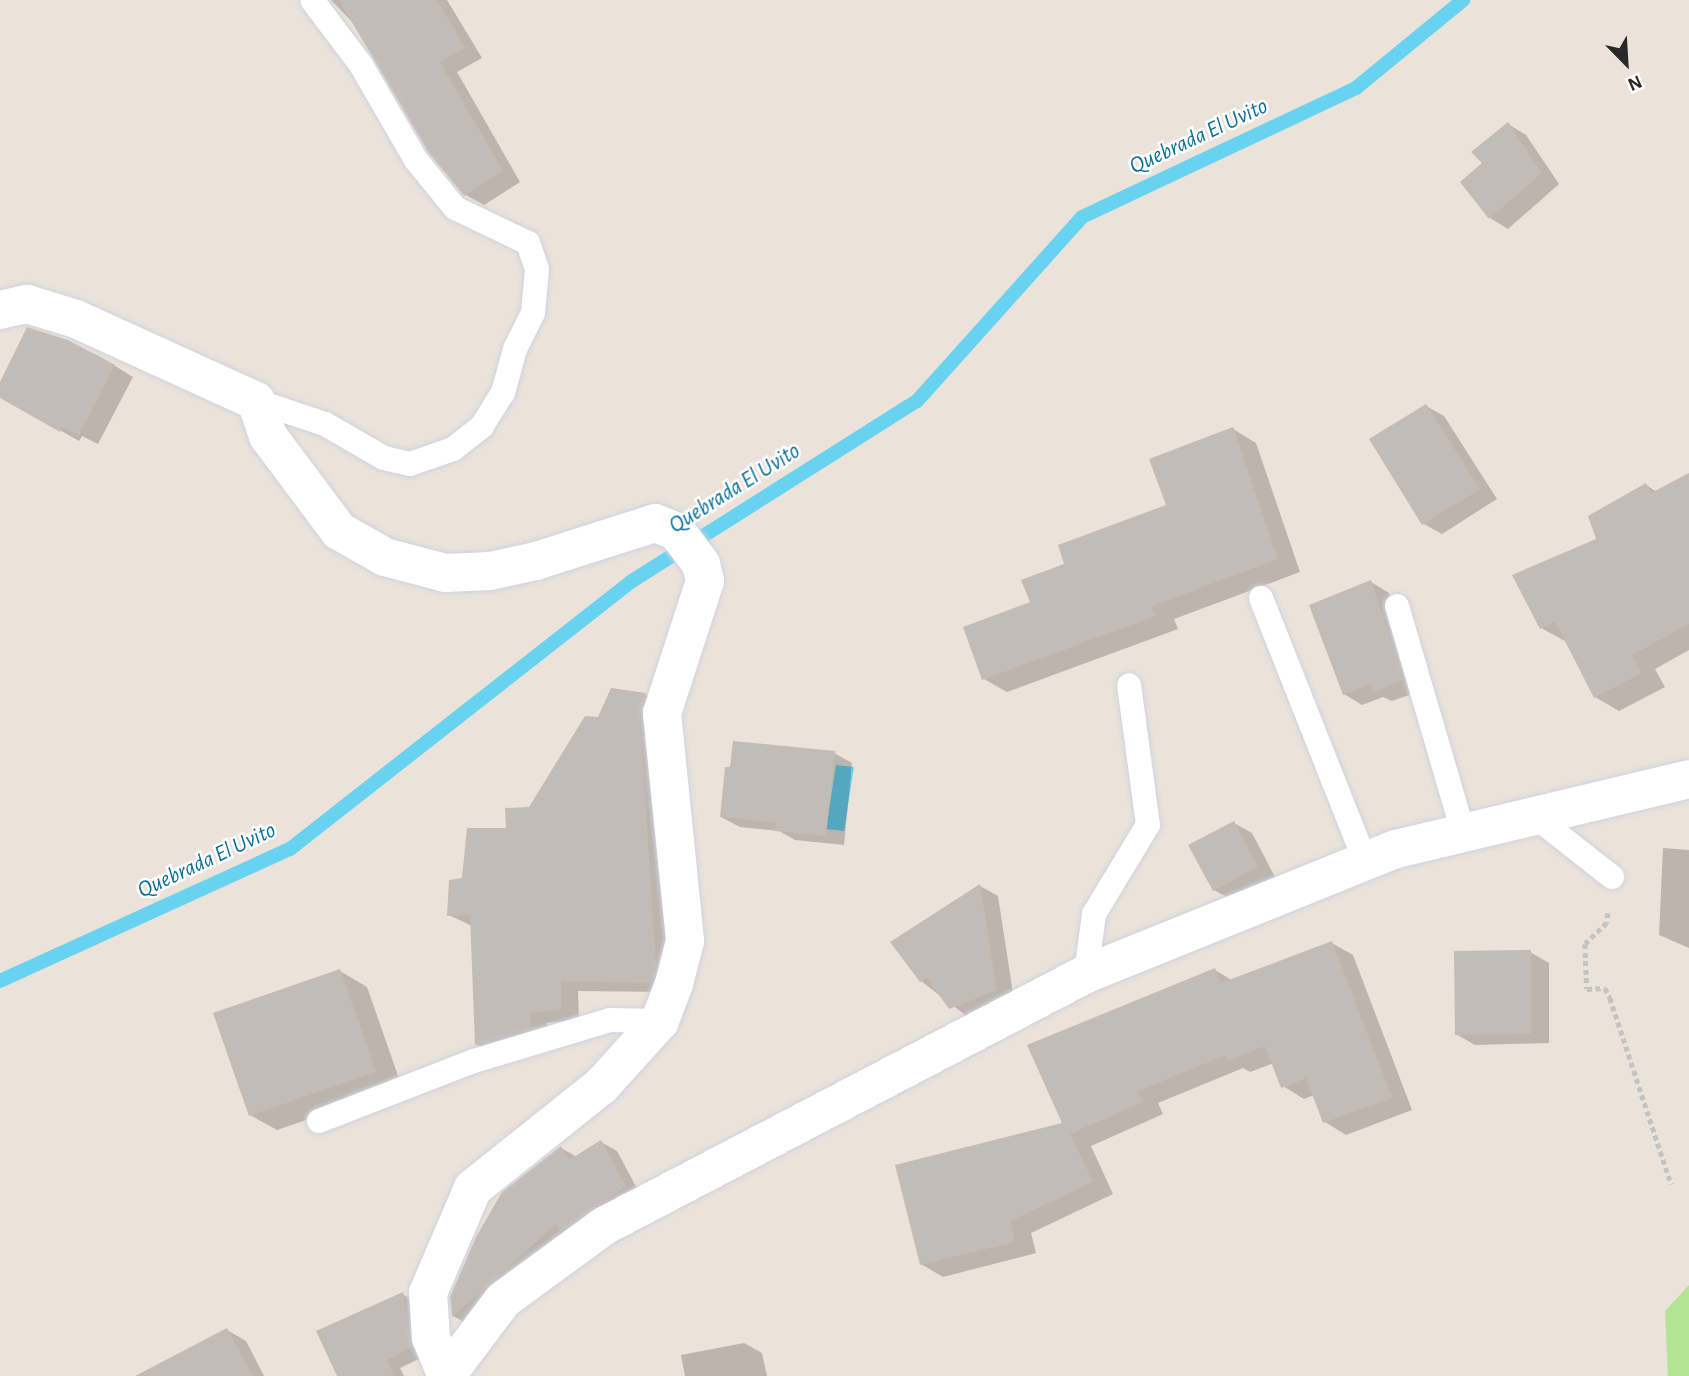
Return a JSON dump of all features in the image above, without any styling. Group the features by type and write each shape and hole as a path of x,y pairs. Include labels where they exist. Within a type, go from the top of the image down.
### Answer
{"street":[{"path":"0,310 27,304 76,318 256,401 268,436 339,531 385,557 445,573 490,571 536,561 655,523 677,532 690,545 705,581 662,713 685,941 660,1021 601,1086 473,1188 428,1293 431,1338 447,1376"},
{"path":"447,1376 503,1300 604,1226 1086,974 1364,861 1532,814 1689,779"}],"lane":[{"path":"256,401 325,424 384,458 410,464 453,449 482,426 503,393 515,349 533,313 537,269 527,243 455,208 416,160 361,65 312,0"},
{"path":"1261,598 1364,861"},
{"path":"1397,606 1464,832"},
{"path":"1086,974 1094,914 1148,825 1129,685"},
{"path":"1532,814 1612,877"},
{"path":"319,1121 474,1061 610,1020 660,1021"}],"path":[{"path":"1612,877 1607,923 1585,944 1583,956 1587,989 1605,988 1610,998 1638,1094 1671,1184"}],"green space":[{"path":"1689,1285 1689,1376 1668,1376 1665,1311"}],"water":[{"path":"836,765 854,767 844,831 826,829"}],"building":[{"path":"339,0 437,0 465,48 440,62 503,171 464,196 428,152"},
{"path":"1508,122 1542,173 1489,219 1460,182 1482,163 1471,152"},
{"path":"27,327 68,340 115,365 79,435 63,427 60,432 0,398 0,382"},
{"path":"1426,404 1480,489 1422,525 1369,439"},
{"path":"1233,427 1278,559 1152,606 1156,616 982,680 963,627 1030,602 1021,580 1064,564 1058,545 1166,505 1149,459"},
{"path":"1689,473 1689,624 1632,655 1642,673 1594,698 1555,621 1540,629 1512,575 1596,539 1588,516 1646,483 1651,493"},
{"path":"1371,580 1403,680 1373,692 1370,685 1343,695 1309,605"},
{"path":"611,688 646,693 640,715 656,966 651,983 561,981 561,1010 530,1013 531,1028 475,1045 470,915 447,916 449,880 462,878 467,828 506,828 505,808 529,807 585,716 598,717"},
{"path":"733,741 835,751 826,836 775,831 776,823 720,817 725,767 730,767"},
{"path":"1234,821 1258,867 1213,891 1188,845"},
{"path":"980,884 997,990 949,1009 927,978 920,982 890,942"},
{"path":"1332,941 1392,1098 1323,1123 1306,1078 1281,1088 1265,1046 1227,1061 1226,1055 1138,1091 1143,1102 1070,1134 1093,1182 1010,1221 1015,1242 920,1265 895,1165 1062,1123 1027,1045 1215,968 1221,983"},
{"path":"1531,950 1531,1034 1455,1035 1454,951"},
{"path":"340,969 376,1072 249,1116 213,1013"},
{"path":"601,1140 626,1186 560,1231 556,1224 452,1317 450,1297 476,1237 502,1192 561,1146 569,1160"},
{"path":"403,1292 411,1348 387,1360 394,1376 337,1376 316,1331"},
{"path":"227,1328 253,1376 135,1376"}],"waterway":[{"name":"Quebrada El Uvito","path":"0,981 290,849 632,581 917,401 1082,217 1356,88 1463,0"}]}
